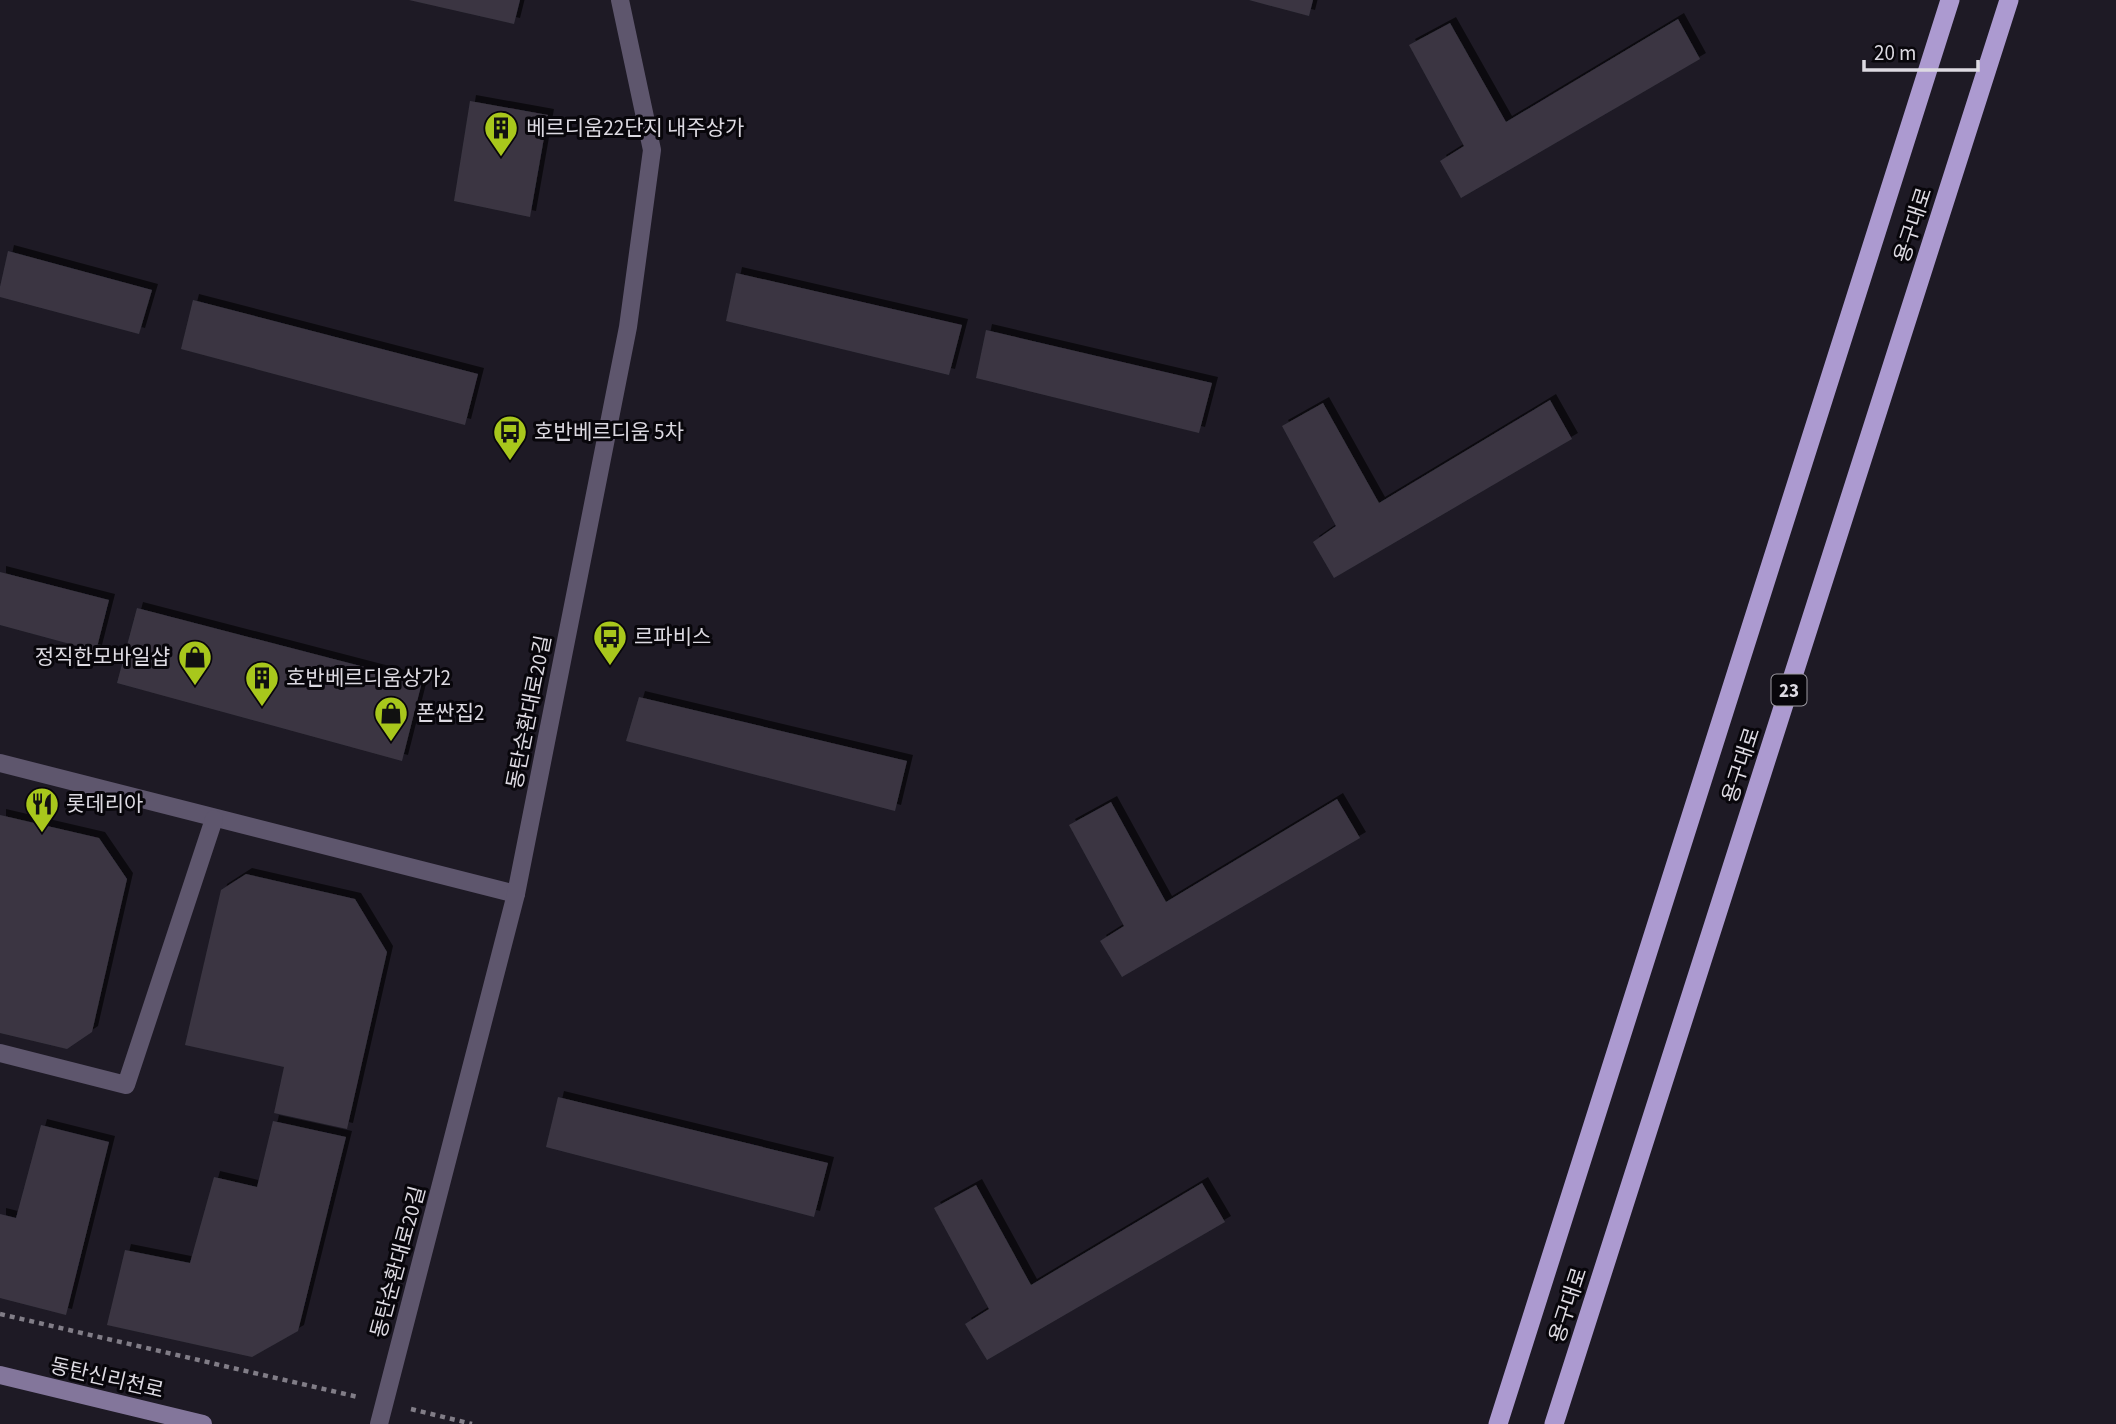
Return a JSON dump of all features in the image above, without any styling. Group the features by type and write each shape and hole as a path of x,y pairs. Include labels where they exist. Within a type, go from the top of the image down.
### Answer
{"highway":[{"name":"용구대로","path":"1498,1424 1950,0"},
{"name":"용구대로","path":"1554,1424 2009,0"}],"main road":[{"name":"동탄신리천로","path":"0,1375 203,1424"}],"street":[{"name":"동탄순환대로20길","path":"379,1424 516,894 628,327 652,150 620,0"},
{"path":"0,762 214,819 516,894"},
{"path":"0,1053 126,1085 214,819"}],"path":[{"path":"0,1314 472,1424"}],"building":[{"path":"409,0 520,0 514,24"},
{"path":"1249,0 1313,0 1309,16"},
{"path":"1678,19 1700,59 1461,198 1440,161 1464,146 1409,45 1450,23 1506,122"},
{"name":"베르디움22단지 내주상가","path":"470,101 548,115 530,217 454,201"},
{"path":"8,251 152,290 139,334 0,297"},
{"path":"736,273 962,325 949,375 726,321"},
{"path":"193,300 478,374 465,425 181,349"},
{"path":"986,330 1212,383 1199,433 976,378"},
{"path":"1550,400 1572,439 1334,578 1313,542 1336,526 1282,426 1323,403 1379,503"},
{"path":"0,572 109,600 96,651 0,625"},
{"path":"137,608 422,682 402,761 117,683"},
{"path":"639,697 907,761 895,811 626,741"},
{"path":"1337,799 1360,838 1122,977 1100,941 1124,926 1069,825 1111,802 1166,902"},
{"path":"0,815 99,838 127,879 92,1032 67,1049 0,1033"},
{"path":"246,874 355,899 387,952 347,1129 274,1113 284,1067 185,1045 221,890"},
{"path":"558,1097 828,1163 814,1217 546,1147"},
{"path":"273,1121 346,1137 298,1331 252,1357 107,1325 125,1250 190,1263 214,1177 257,1187"},
{"path":"41,1125 109,1142 66,1315 0,1298 0,1214 16,1218"},
{"path":"1202,1183 1225,1222 987,1360 965,1324 989,1309 934,1208 976,1185 1031,1285"}],"place":[{"name":"베르디움22단지 내주상가","path":"501,158"},
{"name":"호반베르디움 5차","path":"510,462"},
{"name":"르파비스","path":"610,667"},
{"name":"정직한모바일샵","path":"195,687"},
{"name":"호반베르디움상가2","path":"262,708"},
{"name":"폰싼집2","path":"391,743"},
{"name":"롯데리아","path":"42,834"}]}
